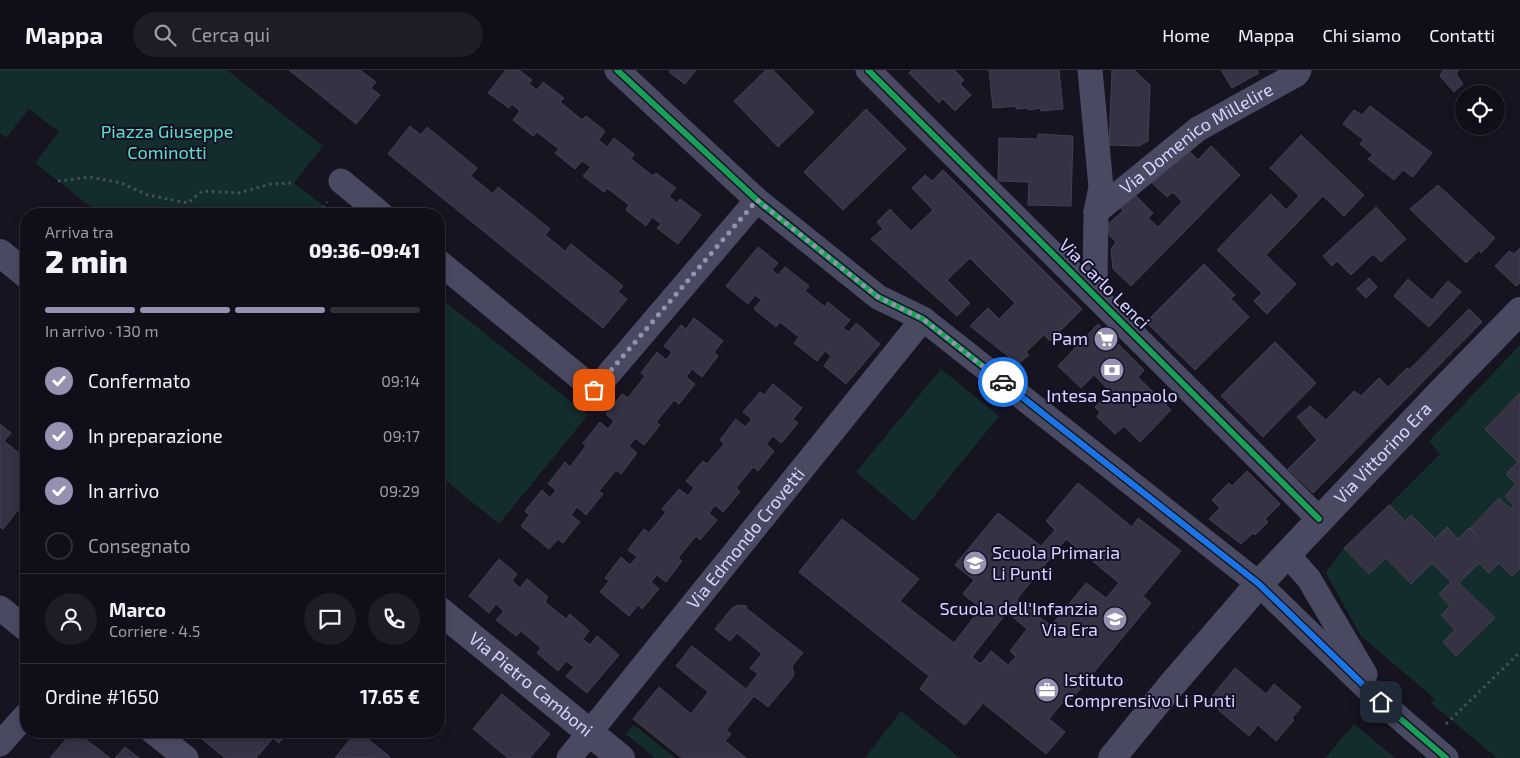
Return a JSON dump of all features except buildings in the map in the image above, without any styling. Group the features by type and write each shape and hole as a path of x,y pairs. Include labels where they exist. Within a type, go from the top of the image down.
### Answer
{"street":[{"path":"617,70 757,200 878,297 923,319 1259,584 1381,702 1446,758"},
{"name":"Via Carlo Lenci","path":"868,70 1320,519"},
{"path":"1090,70 1101,186 1096,212 1095,285 1092,293"},
{"name":"Via Domenico Millelire","path":"1096,212 1198,129 1297,74 1299,70"},
{"path":"341,181 374,208"},
{"path":"445,267 594,390 757,200"},
{"path":"0,253 20,269"},
{"name":"Via Vittorino Era","path":"1112,758 1169,688 1259,584 1520,311"},
{"name":"Via Edmondo Crovetti","path":"569,758 923,319"},
{"path":"1287,554 1309,579 1381,702"},
{"path":"0,608 20,624"},
{"name":"Via Pietro Camboni","path":"445,615 621,758"},
{"path":"0,744 20,722"},
{"path":"161,738 186,758"}],"path":[{"path":"58,181 90,177 121,183 148,195 188,203 202,191 239,193 270,184 294,183"},
{"path":"1427,742 1520,652"}],"green space":[{"name":"Piazza Giuseppe Cominotti","path":"0,70 227,70 323,146 294,183 326,208 92,208 35,163 59,132 29,109 6,138 0,133"},
{"path":"445,302 588,415 499,524 445,480"},
{"path":"1520,345 1520,393 1485,429 1518,462 1506,474 1516,484 1505,496 1514,506 1511,509 1499,498 1458,539 1447,527 1435,539 1412,515 1405,521 1389,505 1440,454 1429,441"},
{"path":"941,369 999,416 914,521 856,472"},
{"path":"1344,548 1369,574 1386,558 1410,584 1432,563 1451,582 1439,594 1450,606 1441,615 1455,630 1443,642 1456,656 1495,618 1459,583 1479,563 1489,573 1499,563 1520,568 1520,758 1497,758 1431,703 1435,699 1361,636 1326,573"},
{"path":"901,711 960,758 865,758"},
{"path":"1354,724 1395,758 1325,758"},
{"path":"634,725 675,758 655,758 626,734"}],"cycle path":[{"path":"617,70 757,200 878,297 923,319 1259,584 1381,702 1446,758"},
{"path":"868,70 1319,519"}],"way so far":[{"path":"594,390 757,200 878,297 923,319 1003,382"}],"place":[{"name":"Pam","path":"1106,339"},
{"name":"Intesa Sanpaolo","path":"1112,370"},
{"name":"Scuola Primaria Li Punti","path":"975,563"},
{"name":"Scuola dell'Infanzia Via Era","path":"1115,619"},
{"name":"Istituto Comprensivo Li Punti","path":"1047,690"}],"route":[{"path":"1003,382 1259,584 1381,702"}]}
